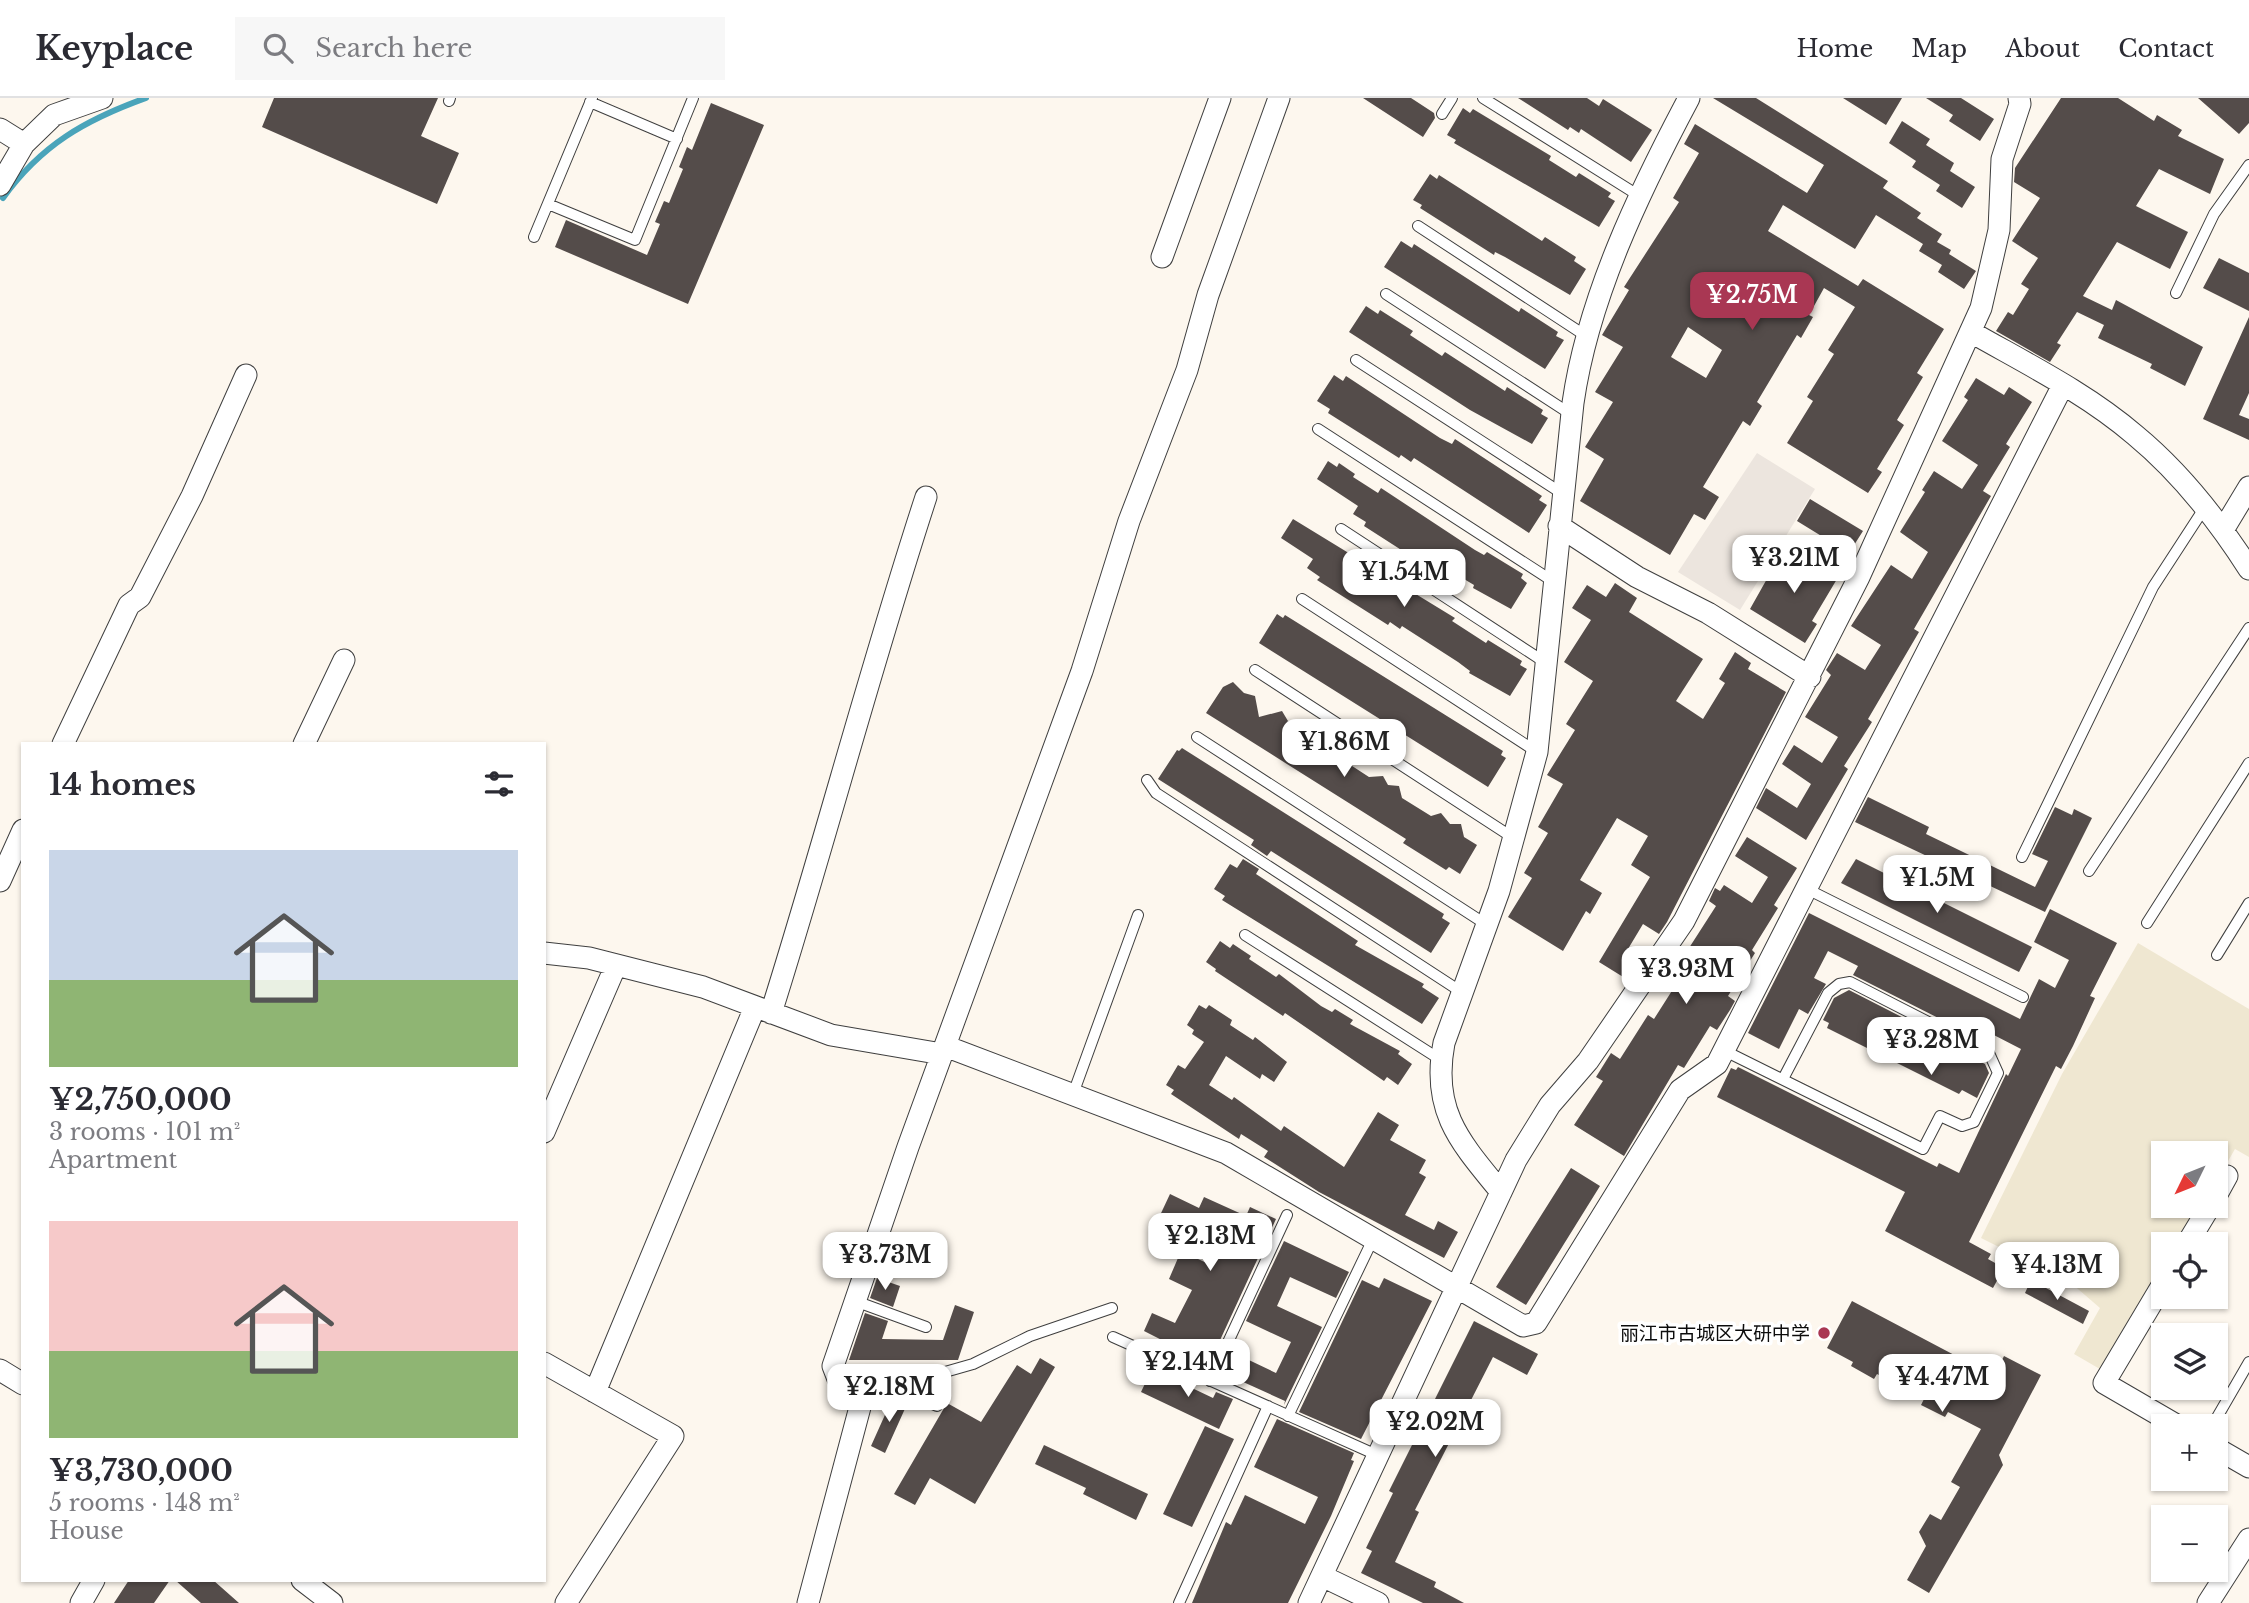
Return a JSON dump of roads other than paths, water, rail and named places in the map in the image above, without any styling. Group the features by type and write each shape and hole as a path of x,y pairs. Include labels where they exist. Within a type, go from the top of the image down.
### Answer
{"street":[{"path":"1162,257 1220,98"},
{"path":"808,1603 864,1392 840,1384 833,1366 943,1050 1082,671 1129,521 1187,370 1208,295 1279,98"},
{"path":"1501,1192 1452,1127 1441,1094 1441,1060 1515,839 1537,752 1572,415 1586,336 1599,295 1641,197 1689,98"},
{"path":"1309,1603 1516,1160 1550,1105 1588,1061 1684,921 1810,677 1906,478 1971,332 1994,259 2001,201 2000,172 2020,104 2019,98"},
{"path":"0,185 24,144 54,115 94,100"},
{"path":"0,129 24,144"},
{"path":"1971,332 2063,385 2135,435 2205,506 2249,569"},
{"path":"64,742 129,605 140,597 192,496 246,374"},
{"path":"546,953 616,965 703,987 831,1035 943,1050 1073,1094 1226,1153 1523,1326 1539,1321 1680,1090 1690,1081 1713,1070 1725,1051 2063,385"},
{"path":"2223,530 2241,506 2249,487"},
{"path":"595,1392 763,1010 811,888 880,639 926,497"},
{"path":"1559,526 1637,577 1708,613 1810,677"},
{"path":"305,742 344,660"},
{"path":"0,881 21,834"},
{"path":"546,1127 616,965"},
{"path":"2151,1304 2104,1382 2158,1414"},
{"path":"546,1364 673,1436 566,1603"},
{"path":"0,1370 21,1383"},
{"path":"2228,1455 2249,1468"},
{"path":"2208,1603 2249,1539"},
{"path":"1322,1576 1378,1603"},
{"path":"81,1603 93,1582"},
{"path":"305,1582 332,1603"}],"lane":[{"path":"548,204 635,240 694,98"},
{"path":"1442,114 1452,98"},
{"path":"1483,98 1641,197"},
{"path":"534,237 591,100 677,139"},
{"path":"2176,293 2214,214 2249,165"},
{"path":"1418,226 1586,336"},
{"path":"1386,294 1572,415"},
{"path":"1356,360 1563,495"},
{"path":"1318,429 1554,582"},
{"path":"2022,857 2152,587 2205,506"},
{"path":"1341,529 1546,663"},
{"path":"1301,599 1537,752"},
{"path":"2090,871 2249,628"},
{"path":"1255,670 1515,839"},
{"path":"1197,737 1487,925"},
{"path":"2147,923 2249,763"},
{"path":"1147,780 1156,793 1463,993"},
{"path":"1807,889 2023,997"},
{"path":"2217,955 2249,903"},
{"path":"1073,1094 1138,915"},
{"path":"1245,935 1441,1060"},
{"path":"1725,1051 1923,1149 1940,1116 1962,1126 1978,1118 1998,1073 1989,1053 1850,982 1839,984 1828,993 1783,1079"},
{"path":"1210,1381 1287,1215"},
{"path":"1288,1416 1374,1237"},
{"path":"855,1301 926,1327"},
{"path":"864,1392 878,1380 938,1374 973,1364 1030,1336 1112,1308"},
{"path":"1113,1337 1379,1457"},
{"path":"2219,1414 2249,1362"},
{"path":"864,1392 897,1390 937,1406"},
{"path":"1179,1603 1268,1406"}],"waterway":[{"path":"3,198 33,163 66,136 103,115 146,98"}],"place":[{"name":"丽江市古城区大研中学","path":"1824,1333"}]}
